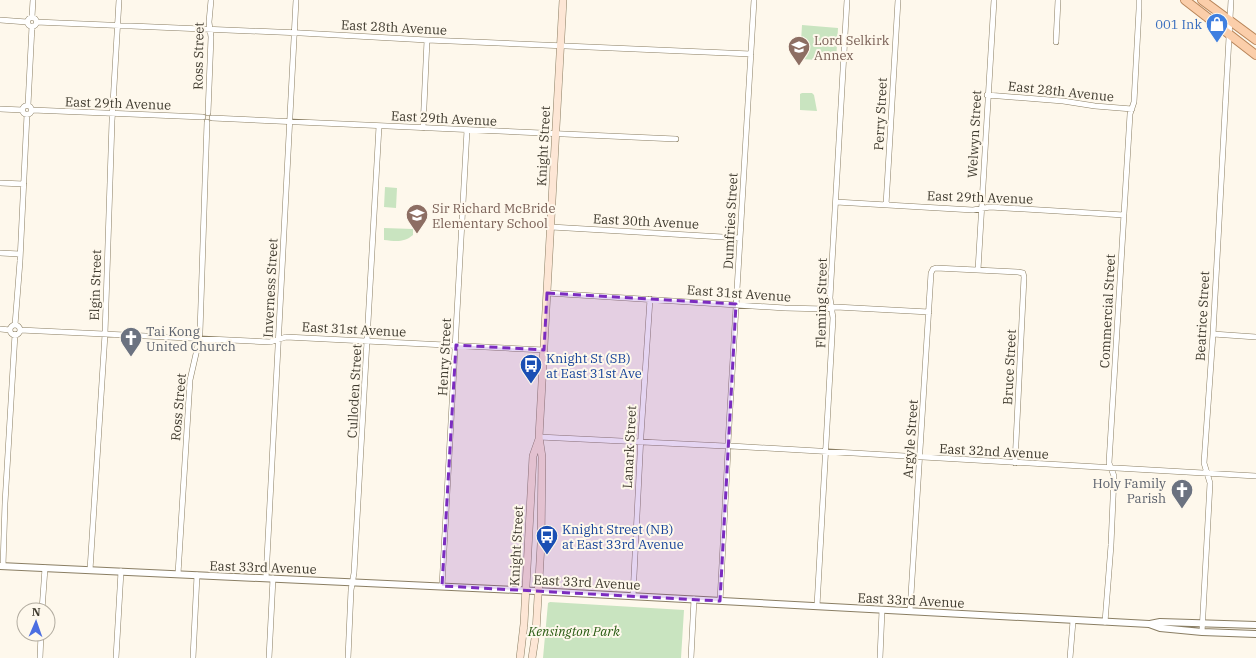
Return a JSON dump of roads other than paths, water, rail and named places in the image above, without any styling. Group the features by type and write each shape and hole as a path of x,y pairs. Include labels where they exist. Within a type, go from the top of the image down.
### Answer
{"main road":[{"name":"Knight Street","path":"532,658 539,591 542,457 540,437 563,0"},
{"path":"1185,0 1256,55"},
{"path":"1202,0 1256,40"},
{"name":"Knight Street","path":"520,658 526,590 533,456 540,437"}],"street":[{"path":"27,22 29,18 32,17 33,0"},
{"name":"Elgin Street","path":"90,570 104,334 119,0"},
{"name":"Ross Street","path":"208,113 211,37 209,22 211,0"},
{"name":"Inverness Street","path":"266,578 296,0"},
{"name":"Dumfries Street","path":"720,601 754,0"},
{"name":"Fleming Street","path":"817,606 833,318 830,298 847,0"},
{"name":"Perry Street","path":"886,204 898,0"},
{"name":"Welwyn Street","path":"978,270 987,95 994,0"},
{"path":"1056,42 1058,0"},
{"name":"Commercial Street","path":"1105,622 1114,491 1114,476 1109,463 1130,114 1134,102 1140,9 1139,0"},
{"name":"Beatrice Street","path":"1202,632 1210,483 1204,463 1231,0"},
{"path":"27,114 30,114 32,110 28,105 32,26 34,26 36,20 32,17"},
{"path":"0,20 27,22 32,26"},
{"name":"East 28th Avenue","path":"36,22 751,54"},
{"path":"423,128 427,40"},
{"name":"East 28th Avenue","path":"987,95 1063,101 1095,106 1132,109"},
{"path":"23,110 24,107 28,105"},
{"path":"0,109 23,110 27,114 15,325 12,326 10,330"},
{"name":"East 29th Avenue","path":"32,110 203,117"},
{"path":"208,113 211,115 210,120 205,121 203,117 208,113"},
{"name":"Ross Street","path":"178,574 190,380 199,339 210,120"},
{"name":"East 29th Avenue","path":"210,120 290,122 676,140"},
{"name":"Culloden Street","path":"348,658 368,341 379,126"},
{"name":"Henry Street","path":"442,586 467,130"},
{"path":"0,183 24,184"},
{"name":"East 29th Avenue","path":"836,202 973,210 990,207 1124,215"},
{"name":"East 30th Avenue","path":"551,227 740,238"},
{"path":"0,253 20,254"},
{"name":"Argyle Street","path":"910,611 931,274 933,269 936,268 978,270"},
{"name":"Bruce Street","path":"978,270 1022,273 1024,277 1015,463"},
{"name":"East 31st Avenue","path":"547,293 825,309 832,307 929,312"},
{"name":"Lanark Street","path":"633,596 640,442 650,299"},
{"path":"15,325 18,326 20,330 15,334"},
{"path":"0,329 10,330 11,333 15,334"},
{"name":"East 31st Avenue","path":"20,330 270,342 286,337 544,350"},
{"path":"1,566 15,334"},
{"path":"1212,334 1256,336"},
{"name":"East 32nd Avenue","path":"540,437 728,446 1256,476"},
{"name":"East 33rd Avenue","path":"1,566 526,590 1073,621 1149,624 1160,622 1256,625"},
{"path":"43,602 45,568"},
{"path":"116,658 121,571"},
{"path":"193,658 197,575"},
{"path":"270,658 273,578"},
{"path":"691,658 694,599"},
{"path":"880,658 882,610"},
{"path":"1070,658 1073,621"},
{"name":"East 33rd Avenue","path":"1149,624 1160,628 1202,632 1256,634"},
{"path":"40,658 41,642"}],"place":[{"name":"001 Ink","path":"1217,44"},
{"name":"Lord Selkirk Annex","path":"799,66"},
{"name":"Sir Richard McBride Elementary School","path":"417,234"},
{"name":"Tai Kong United Church","path":"131,358"},
{"name":"Knight St (SB) at East 31st Ave","path":"531,384"},
{"name":"Holy Family Parish","path":"1182,510"},
{"name":"Knight Street (NB) at East 33rd Avenue","path":"547,556"}],"park label":[{"name":"Kensington Park","path":"574,631"}]}
